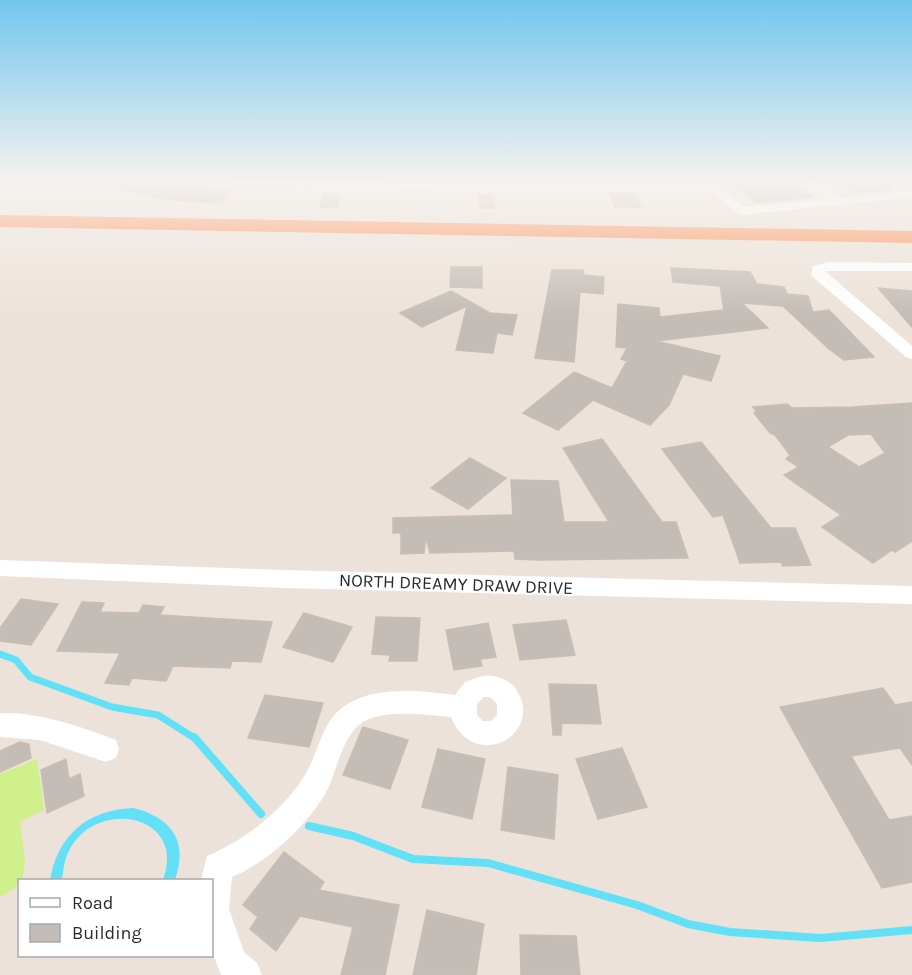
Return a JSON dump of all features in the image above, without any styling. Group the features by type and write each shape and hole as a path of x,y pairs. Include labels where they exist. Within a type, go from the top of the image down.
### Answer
{"highway":[{"path":"256,226 912,237"},
{"path":"0,241 912,256"}],"street":[{"path":"912,267 828,266 822,275 912,354"},
{"name":"NORTH DREAMY DRAW DRIVE","path":"0,568 309,580 912,595"},
{"path":"245,975 232,963 213,909 218,867 243,856 287,817 316,784 344,722 355,712 376,705 462,707"},
{"path":"0,724 68,736 106,749"}],"green space":[{"path":"37,759 44,810 20,822 25,866 23,875 21,879 18,879 18,884 0,897 0,774"}],"water":[{"path":"133,808 146,812 167,824 178,842 180,854 175,879 163,879 167,858 162,840 151,827 135,820 116,819 97,824 81,835 68,853 62,879 50,879 60,850 77,828 102,814"}],"building":[{"path":"451,267 482,267 482,288 450,287"},
{"path":"671,268 750,272 757,284 784,287 787,294 808,296 813,312 829,310 874,357 844,360 783,306 742,303 768,328 656,341 720,356 711,381 683,374 669,405 650,425 593,400 558,430 523,413 574,372 612,388 627,361 621,359 627,348 616,347 618,304 659,308 660,317 724,310 720,286 673,282"},
{"path":"552,270 583,270 584,275 604,277 603,294 580,292 574,362 535,358"},
{"path":"878,288 912,291 912,327"},
{"path":"451,291 490,313 517,315 512,335 497,333 493,353 456,350 467,306 422,327 400,313"},
{"path":"912,403 912,541 895,552 892,550 873,563 822,527 841,515 784,475 799,467 786,459 790,455 754,413 756,411 753,407 787,404 792,408","holes":["871,434 885,453 859,467 828,447 848,435"]},
{"path":"602,439 662,522 676,522 688,558 540,560 515,559 514,551 430,553 426,537 424,553 401,554 401,533 393,533 393,518 513,515 511,480 558,481 564,522 609,522 563,448"},
{"path":"701,442 771,528 795,528 811,565 783,566 781,562 740,563 723,515 713,517 662,449"},
{"path":"470,458 506,478 468,509 431,488"},
{"path":"21,599 58,604 31,645 0,641 0,628"},
{"path":"82,602 104,603 100,612 139,613 143,605 164,607 160,615 272,622 261,662 232,661 230,668 173,666 166,681 132,678 129,685 105,683 120,653 57,651"},
{"path":"304,613 352,627 333,662 283,647"},
{"path":"376,617 420,618 417,661 389,661 390,655 372,654"},
{"path":"566,620 575,655 520,660 513,625"},
{"path":"488,623 496,657 480,659 482,666 454,670 446,630"},
{"path":"549,684 596,685 601,724 562,723 562,721 561,735 553,735"},
{"path":"883,688 895,705 912,702 912,765 900,748 851,756 889,820 912,816 912,882 882,888 780,707"},
{"path":"265,695 323,703 309,747 248,738"},
{"path":"363,727 408,740 390,789 343,775"},
{"path":"20,742 29,744 31,758 0,772 0,751"},
{"path":"622,748 647,807 598,819 576,759"},
{"path":"438,749 485,759 472,819 422,807"},
{"path":"66,759 69,779 80,774 84,796 47,813 41,770"},
{"path":"508,767 558,775 554,839 501,830"},
{"path":"284,852 324,882 319,890 399,905 385,975 341,975 353,927 300,916 276,951 250,929 258,917 243,905"},
{"path":"427,910 484,924 476,975 413,975"},
{"path":"520,935 576,936 580,975 521,975"}],"waterway":[{"path":"0,654 16,660 30,677 112,707 158,715 195,739"},
{"path":"195,739 261,814"},
{"path":"309,826 353,836 413,859 488,863 637,905 688,924 730,932 820,938 912,930"}]}
